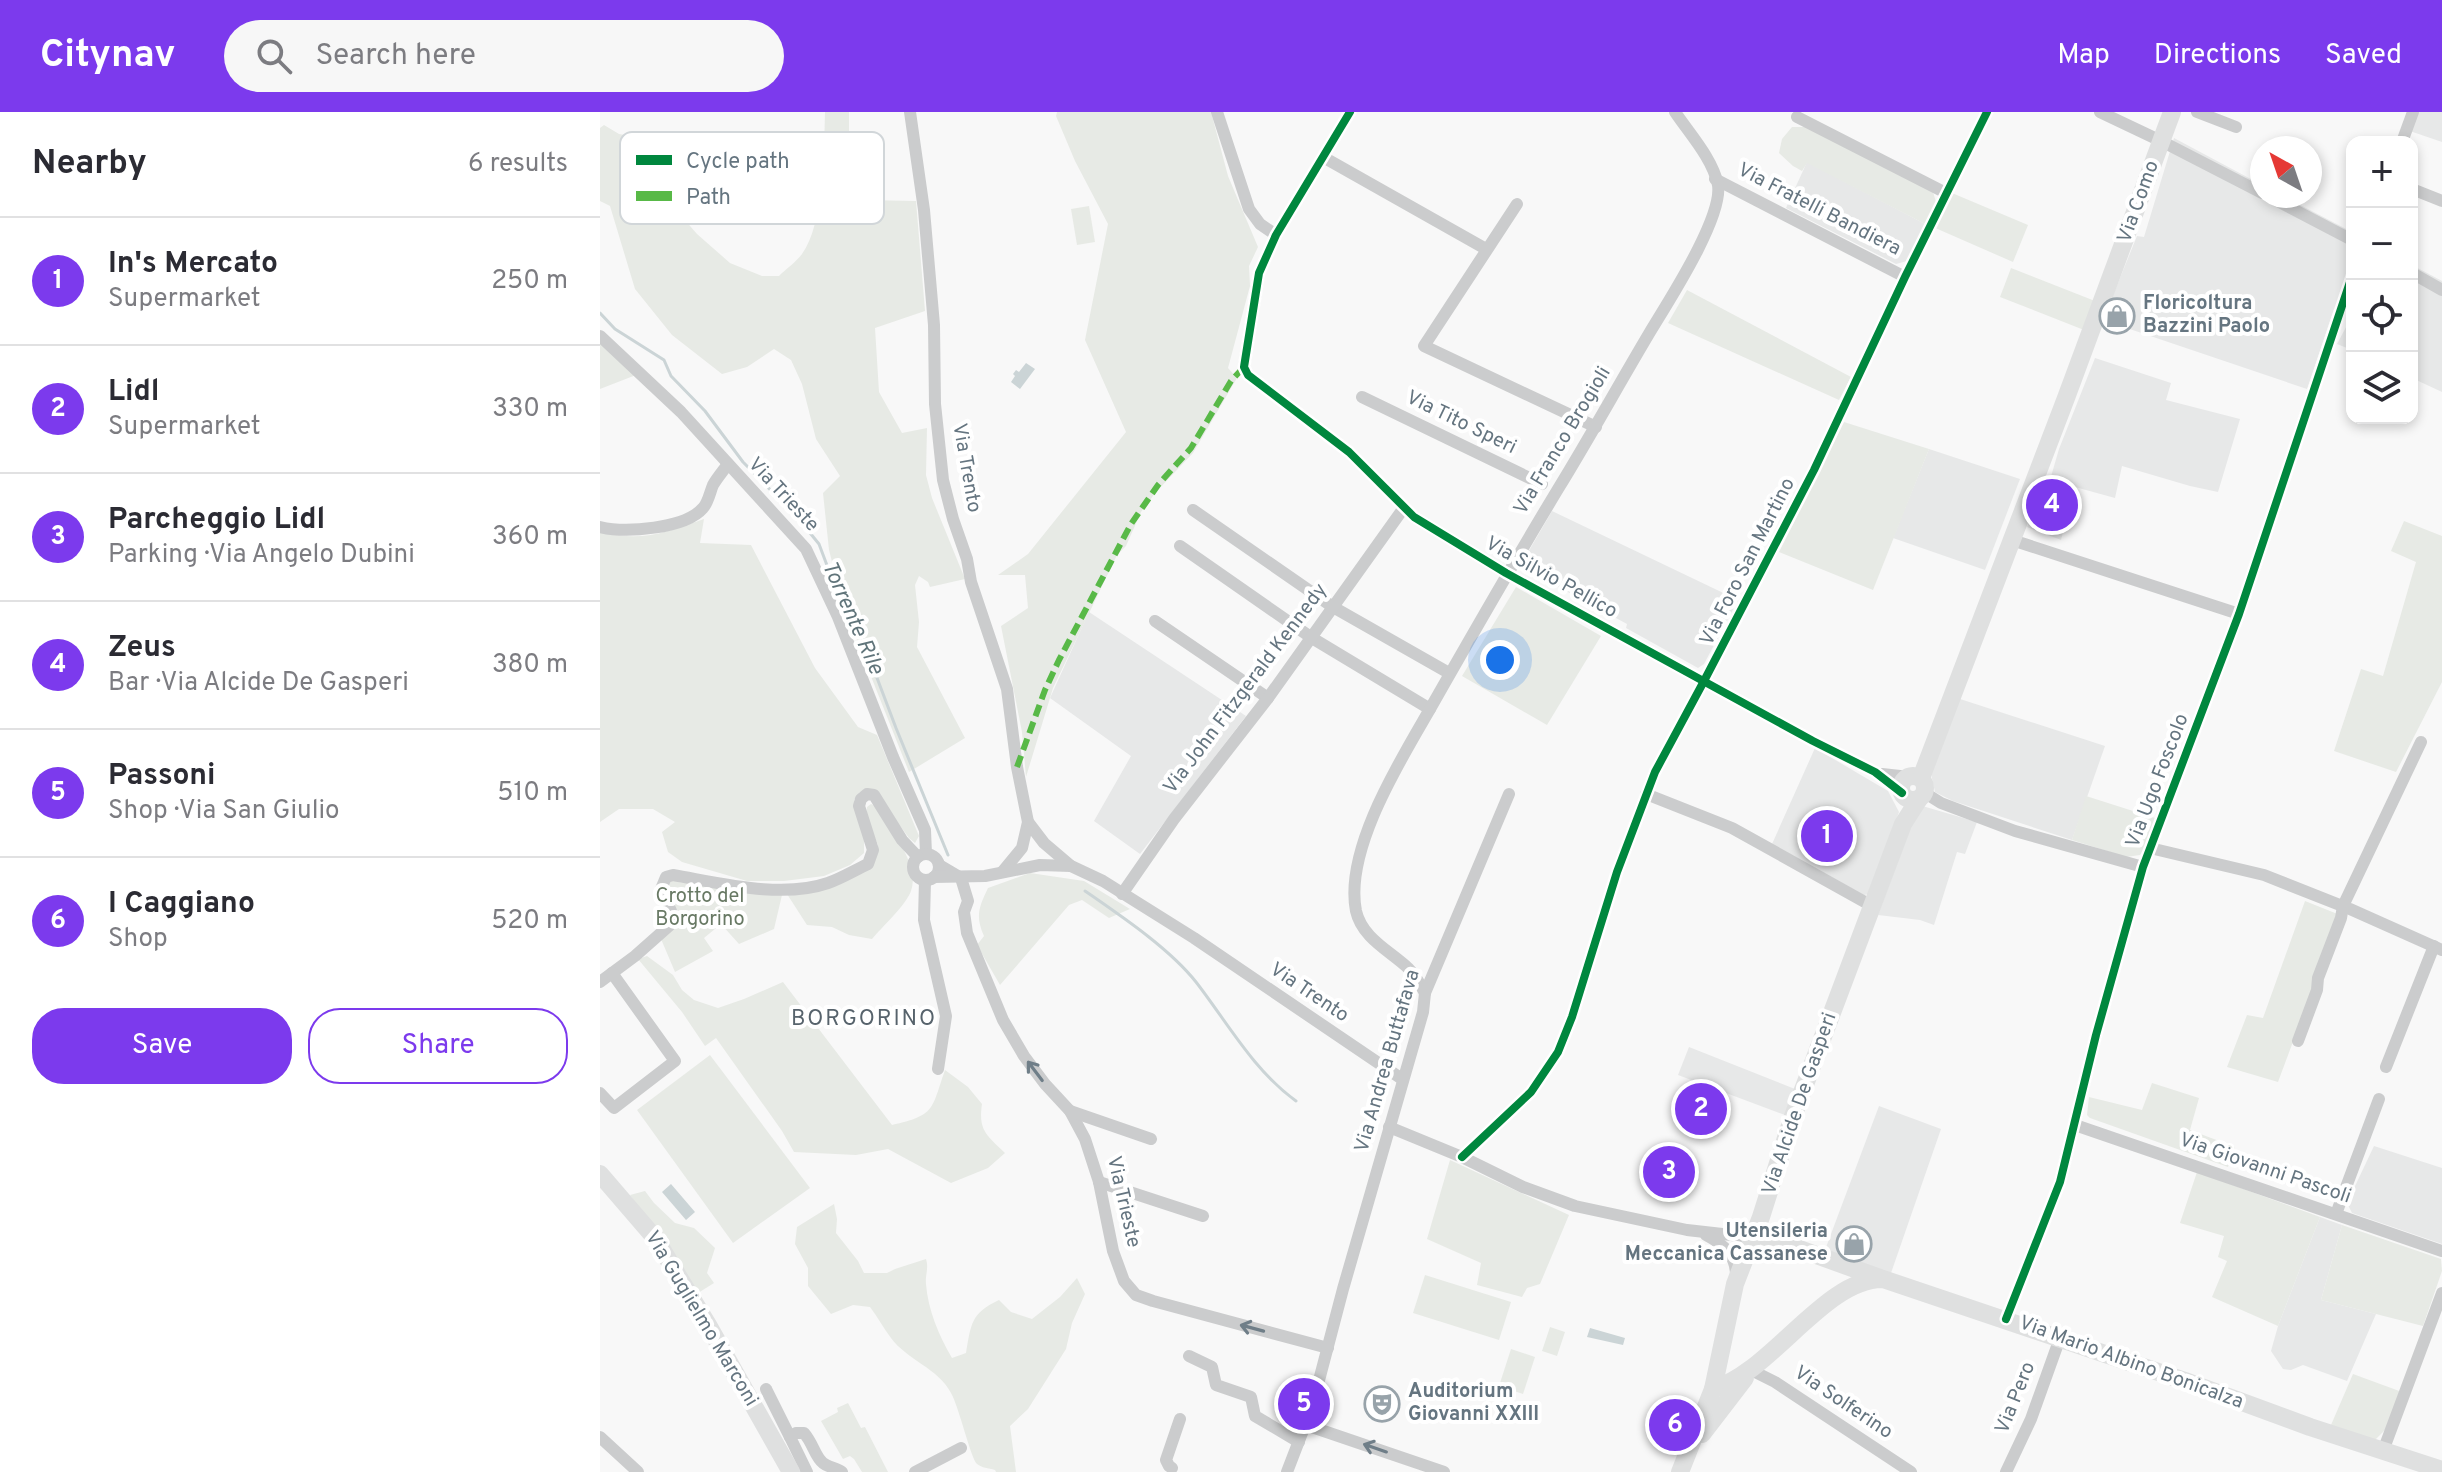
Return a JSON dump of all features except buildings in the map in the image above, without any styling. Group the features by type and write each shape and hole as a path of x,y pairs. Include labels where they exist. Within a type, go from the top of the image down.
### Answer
{"main road":[{"name":"Via Como","path":"2105,293 2172,112"},
{"name":"Via Alcide De Gasperi","path":"1681,1468 1713,1389 1735,1284 1795,1110 1903,824 1913,789 2012,540 2105,293"},
{"name":"Via Guglielmo Marconi","path":"600,1174 655,1238 791,1472"},
{"name":"Via Mario Albino Bonicalza","path":"1755,1233 2442,1470"},
{"path":"1681,1468 1704,1431 1751,1370 1792,1332 1846,1290 1871,1279 1883,1279"},
{"path":"1713,1389 1725,1386 1751,1370"}],"street":[{"name":"Via Trento","path":"910,112 924,210 934,325 935,404 943,480 971,582 1007,689 1028,822 1024,844 1003,871"},
{"path":"1217,112 1249,209 1260,224 1276,235 1350,112"},
{"path":"1675,112 1702,152 1715,179"},
{"name":"Via Foro San Martino","path":"1462,1157 1531,1092 1558,1052 1572,1017 1617,872 1655,772 1814,470 1987,112"},
{"path":"2100,112 2250,187"},
{"path":"2197,112 2236,127"},
{"path":"2404,136 2413,112"},
{"path":"1797,117 1946,193"},
{"path":"1323,157 1486,249"},
{"name":"Via Fratelli Bandiera","path":"1715,179 1905,277"},
{"name":"Via Franco Brogioli","path":"1425,993 1412,972 1365,930 1357,914 1355,897 1362,848 1374,814 1550,488 1596,427 1683,277 1712,219 1717,200 1715,179"},
{"path":"2418,191 2442,201"},
{"path":"1517,204 1424,346 1596,427"},
{"path":"2291,208 2346,237"},
{"name":"Via Silvio Pellico","path":"1276,235 1259,273 1244,367 1248,375 1349,452 1403,509 1506,573 1875,772 1899,777 1913,789 1941,803 2015,831 2143,867"},
{"path":"2418,276 2442,290"},
{"name":"Via Ugo Foscolo","path":"2006,1319 2060,1182 2096,1035 2143,867 2239,614 2351,280"},
{"name":"Via Trieste","path":"600,336 681,412 806,549 838,617 925,830 922,855 913,869 917,876 933,874"},
{"name":"Via Tito Speri","path":"1362,397 1550,488"},
{"path":"600,527 655,528 693,515 703,508 714,483 728,464"},
{"name":"Via John Fitzgerald Kennedy","path":"1122,894 1174,819 1312,638 1403,509"},
{"path":"1193,510 1333,607 1449,673"},
{"path":"2012,540 2239,614"},
{"path":"1180,546 1312,638 1430,709"},
{"path":"1155,621 1268,698"},
{"path":"2298,1041 2343,906 2421,742"},
{"path":"600,982 646,948 670,925 671,911 661,889 666,877 673,875 747,888 800,889 828,883 868,864 873,850 859,806 867,794 874,795 902,840 922,855 935,857 924,920 946,1016 938,1069"},
{"name":"Via Andrea Buttafava","path":"1287,1472 1306,1425 1423,1012 1425,993 1509,794"},
{"path":"1646,794 1732,828 1872,906"},
{"name":"Via Trento","path":"1028,822 1044,843 1071,866 1103,881 1194,938 1402,1079"},
{"path":"1044,843 1035,865 1027,855 1024,844 1044,843"},
{"path":"2150,848 2264,875 2438,948 2386,1067"},
{"name":"Via Trento","path":"961,878 1035,865 1071,866"},
{"path":"933,874 961,878"},
{"path":"968,901 985,876"},
{"name":"Via Trieste","path":"961,878 968,901 964,912 967,933 1003,1020 1024,1056 1070,1111 1085,1139 1099,1182 1113,1251 1124,1281 1136,1295 1328,1348"},
{"path":"600,1093 614,1108 675,1061 612,973"},
{"path":"2336,1214 2379,1099"},
{"path":"1070,1111 1151,1139"},
{"name":"Via Giovanni Pascoli","path":"2075,1125 2442,1251"},
{"path":"1389,1127 1462,1157 1523,1187 1575,1206 1700,1231 1740,1236 1755,1233"},
{"path":"1099,1182 1203,1216"},
{"path":"1700,1231 1732,1249 1748,1251"},
{"path":"1721,1243 1735,1261 1735,1284"},
{"path":"2383,1451 2442,1293"},
{"name":"Via Pero","path":"2006,1472 2031,1419 2060,1338"},
{"path":"1189,1356 1212,1367 1216,1385 1251,1397 1255,1416 1299,1442"},
{"name":"Via Solferino","path":"1751,1370 1775,1382 1911,1472"},
{"path":"766,1389 807,1472"},
{"path":"1177,1471 1166,1460 1180,1419"},
{"path":"1306,1425 1444,1472"},
{"path":"790,1437 804,1433 824,1465 842,1472"},
{"path":"600,1437 638,1472"},
{"path":"915,1472 961,1448"}],"shaded area":[{"path":"2411,112 2442,112 2442,142 2404,129"},
{"path":"2174,138 2250,179 2250,208 2306,208 2346,229 2346,314 2334,309 2307,389 2103,320 2137,236 2144,237"},
{"path":"1807,162 1927,225 1907,261 1896,264 1786,208"},
{"path":"2418,268 2442,281 2442,392 2418,381"},
{"path":"2346,327 2346,348 2337,344"},
{"path":"2095,358 2171,383 2166,400 2240,419 2218,492 2122,466 2115,498 2075,487 2061,540 2027,527 2043,479 2050,480"},
{"path":"1026,363 1035,369 1020,389 1011,382 1016,370 1019,372"},
{"path":"1929,449 2020,479 1985,570 1893,538"},
{"path":"1552,511 1738,600 1704,664 1698,668 1626,628 1627,624 1520,566"},
{"path":"1089,612 1246,716 1140,854 1094,821 1131,756 1050,698"},
{"path":"1957,698 2105,746 2072,840 1953,801 1935,792 1931,774"},
{"path":"1815,748 1888,791 1899,812 1869,894 1864,895 1772,844"},
{"path":"1919,805 1977,822 1965,854 1957,852 1934,925 1920,920 1878,915"},
{"path":"1689,1047 1795,1089 1785,1115 1678,1075"},
{"path":"1879,1106 1941,1129 1891,1273 1825,1250"},
{"path":"2374,1146 2442,1168 2442,1244 2352,1213 2347,1203"},
{"path":"671,1184 695,1212 686,1220 662,1192"},
{"path":"2320,1217 2342,1225 2321,1300 2376,1314 2347,1381 2303,1365 2291,1370 2283,1369 2271,1351"},
{"path":"1590,1328 1625,1338 1623,1345 1587,1337"}],"green space":[{"path":"825,112 849,112 849,132 824,132"},
{"path":"1057,112 1211,112 1228,176 1258,247 1249,266 1250,286 1228,368 1237,378 1193,453 1141,512 1126,546 1117,555 1053,688 1026,777 1022,732 1001,626 1028,608 1025,575 998,575 1028,554 1126,432 1085,340 1108,224 1075,161"},
{"path":"604,125 620,134 620,224 688,224 730,263 762,276 779,276 794,263 802,254 815,225 884,224 884,200 916,201 925,311 875,328 879,392 902,433 927,428 926,475 932,498 965,579 930,587 919,576 915,585 919,622 917,647 965,738 909,772 843,606 829,550 823,493 840,476 816,439 802,384 791,360 774,349 747,367 722,374 672,335 635,289 610,206 600,201 600,128"},
{"path":"1792,127 1809,127 1933,192 1936,202 1927,225 1807,163 1802,171 1793,166 1779,153 1782,139"},
{"path":"1952,193 2028,225 2013,262 1933,227"},
{"path":"1089,206 1095,242 1077,245 1071,209"},
{"path":"2011,268 2095,301 2084,330 2000,297"},
{"path":"1687,290 1851,377 1839,400 1668,323"},
{"path":"600,343 636,375 600,389"},
{"path":"1844,422 1929,449 1873,590 1779,552"},
{"path":"704,519 700,543 751,545 815,668 858,727 877,735 919,836 915,843 892,815 860,792 854,800 864,839 864,853 850,865 824,876 747,881 682,862 668,852 662,832 675,822 653,809 619,809 600,822 600,532 641,536"},
{"path":"2404,521 2442,536 2442,682 2396,772 2334,751 2361,669 2383,676 2416,562 2391,551"},
{"path":"1516,587 1601,636 1547,725 1462,676"},
{"path":"2086,796 2155,818 2140,855 2126,857 2072,840"},
{"path":"871,804 888,824 908,858 913,881 908,897 872,939 849,935 832,927 807,925 787,894 820,891 853,877 873,864 878,845 866,817 867,807"},
{"path":"1030,873 1084,881 1130,909 1109,918 1082,900 1069,905 1000,985 977,945 984,936 979,917 980,906 988,888"},
{"name":"Crotto del Borgorino","path":"669,880 782,895 774,929 739,944 721,924 704,938 713,951 675,972 661,939 673,926 665,888"},
{"path":"2305,901 2340,915 2278,1082 2227,1067 2247,1015 2263,1018"},
{"path":"647,956 673,975 682,990 694,1000 718,1008 783,982 892,1125 917,1118 930,1109 945,1070 968,1087 982,1104 983,1127 1005,1153 988,1168 951,1183 888,1149 856,1155 794,1152 716,1038 705,1046 682,1012 638,959"},
{"path":"710,1055 810,1188 733,1243 637,1110"},
{"path":"2152,1083 2199,1098 2190,1130 2235,1147 2228,1167 2087,1115 2089,1097 2142,1110"},
{"path":"1450,1160 1569,1215 1540,1284 1527,1288 1522,1297 1477,1285 1481,1263 1427,1239"},
{"path":"2197,1172 2320,1217 2278,1326 2212,1297 2227,1261 2218,1257 2224,1236 2180,1223"},
{"path":"645,1191 675,1223 694,1228 715,1248 707,1273 714,1283 698,1293 630,1195"},
{"path":"834,1204 836,1233 864,1273 887,1273 926,1259 929,1303 952,1358 966,1353 974,1320 990,1305 999,1300 1011,1312 1032,1319 1060,1297 1077,1278 1085,1294 1072,1323 1066,1349 1028,1409 1010,1426 1016,1472 996,1472 977,1464 954,1400 945,1384 898,1346 870,1307 853,1305 831,1314 808,1286 808,1268 795,1244 797,1227"},
{"path":"2342,1225 2441,1259 2442,1271 2423,1326 2321,1300"},
{"path":"1425,1275 1511,1302 1499,1340 1413,1313"},
{"path":"1550,1327 1565,1332 1557,1356 1542,1351"},
{"path":"1511,1349 1535,1357 1523,1394 1499,1386"},
{"path":"2353,1374 2402,1392 2386,1429 2373,1442 2331,1425"},
{"path":"848,1403 861,1428 865,1427 888,1472 862,1472 850,1456 843,1459 821,1421"}],"waterway":[{"name":"Torrente Rile","path":"600,313 615,329 664,360 671,376 705,411 743,462 819,544 831,576 849,604 948,855"},
{"name":"Torrente Rile","path":"1085,891 1144,933 1185,969 1254,1061 1296,1101"}],"marked path":[{"path":"1017,767 1059,660 1131,524 1158,485 1191,448 1231,381 1244,367"}],"cycle path":[{"path":"1350,112 1276,235 1259,273 1244,367 1248,375 1349,452 1414,517 1506,573 1875,772 1902,793"},
{"path":"1462,1157 1531,1092 1558,1052 1572,1017 1617,872 1655,772 1814,470 1987,112"},
{"path":"2006,1319 2060,1182 2096,1035 2143,867 2239,614 2351,280"}],"place":[{"name":"Floricoltura Bazzini Paolo","path":"2117,316"},
{"name":"Zeus","path":"2052,505"},
{"name":"In's Mercato","path":"1827,836"},
{"name":"Lidl","path":"1701,1109"},
{"name":"Parcheggio Lidl","path":"1669,1172"},
{"name":"Utensileria Meccanica Cassanese","path":"1854,1244"},
{"name":"Passoni","path":"1304,1404"},
{"name":"Auditorium Giovanni XXIII","path":"1382,1404"},
{"name":"I Caggiano","path":"1675,1425"}],"district":[{"name":"BORGORINO","path":"864,1019"}]}
